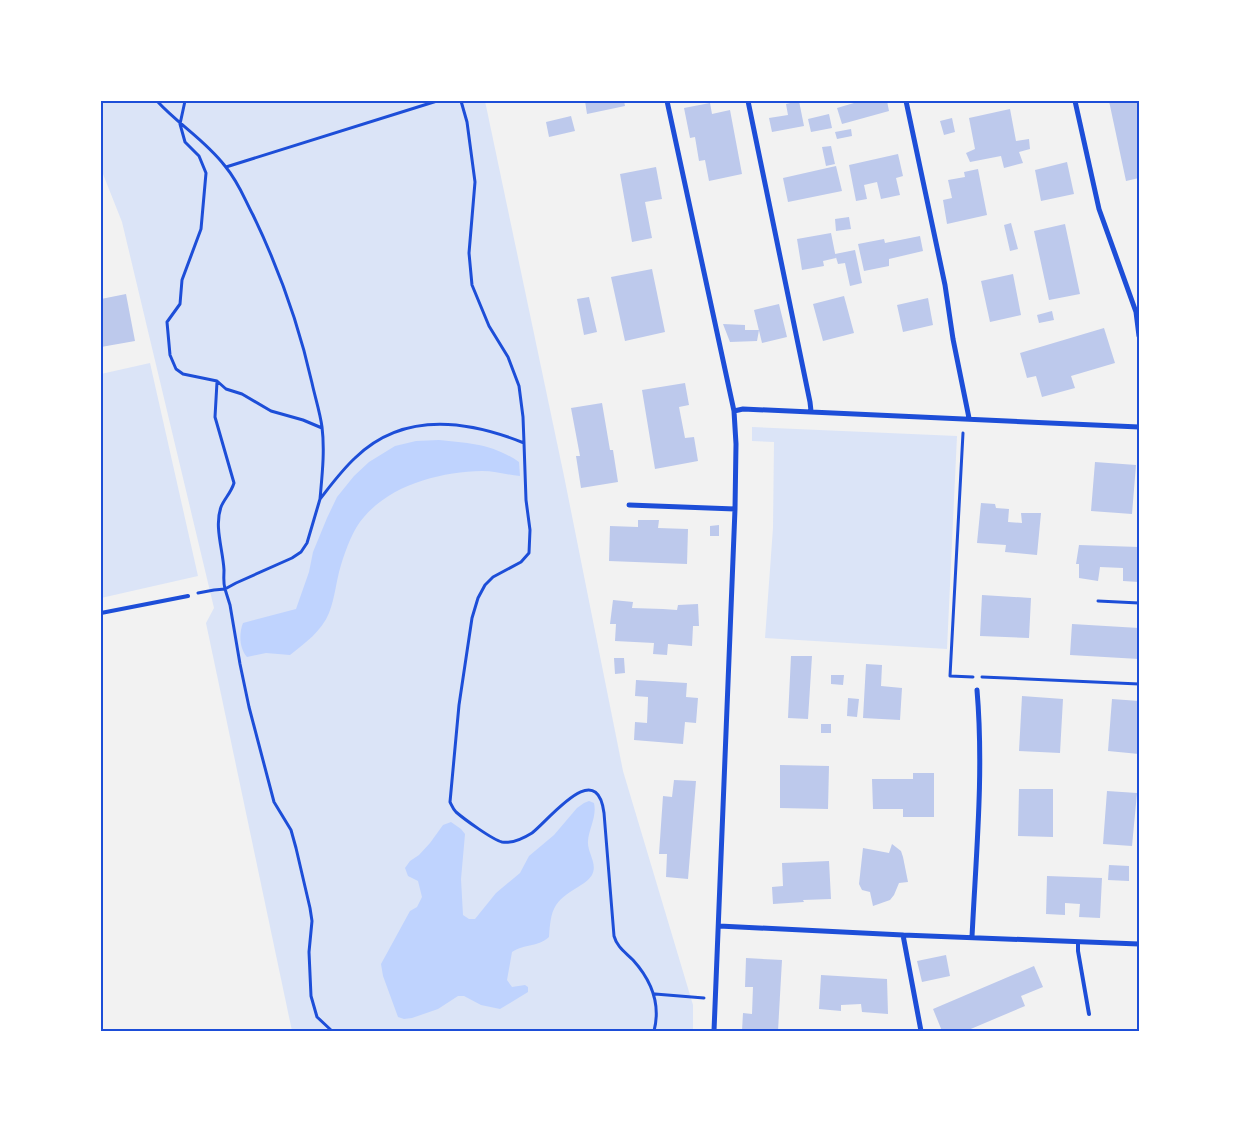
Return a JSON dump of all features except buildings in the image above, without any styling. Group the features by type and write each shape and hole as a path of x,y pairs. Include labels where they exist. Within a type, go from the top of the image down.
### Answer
{"street":[{"path":"667,101 734,410 736,444 714,1031"},
{"path":"748,101 811,411"},
{"path":"906,101 945,285 953,339 969,418"},
{"path":"1075,101 1099,209 1136,312 1139,336"},
{"path":"734,410 811,411 1139,427"},
{"path":"629,506 735,508"},
{"path":"972,937 980,770 980,729 977,690"},
{"path":"719,926 1139,944"},
{"path":"903,935 921,1031"}],"lane":[{"path":"101,613 188,596"},
{"path":"1078,942 1089,1014"}],"path":[{"path":"157,101 180,124 201,139 240,186 281,279 306,358 322,428 320,499 307,542 301,552 292,558 236,582 225,590 214,590 188,596"},
{"path":"185,101 180,124 185,142 198,156 206,173 200,229 182,280 180,304 167,322 170,355 176,369 183,374 216,381 226,389 242,394 272,411 322,428"},
{"path":"226,167 437,101"},
{"path":"461,101 467,122 474,182 469,253 472,285 488,326 508,357 519,386 523,417 524,458 530,530 529,553 521,562 493,577 485,585 478,598 472,618 459,705 450,802 457,813 502,842 510,842 524,838 532,833 578,792 588,790 597,794 603,804 614,936 616,944 634,962 654,994 658,1018 654,1031"},
{"path":"216,381 215,417 234,484 232,492 221,506 219,524 224,570 223,581 232,617 248,707 274,802 291,830 310,908 312,921 309,952 311,996 318,1017 332,1031"},
{"path":"320,499 355,457 382,439 410,427 442,424 474,427 502,434 524,443"},
{"path":"963,433 950,676 1139,684"},
{"path":"1098,601 1139,603"},
{"path":"654,994 716,999"}],"shaded area":[{"path":"101,101 485,101 564,476 623,771 693,1005 693,1031 292,1031 206,623 214,608 122,222 101,169"},
{"path":"150,363 198,576 101,598 101,374"},
{"path":"752,427 957,436 947,649 765,638 773,528 774,442 752,441"}],"water":[{"path":"439,440 480,445 500,451 519,462 520,476 482,471 450,474 418,482 388,496 364,517 353,533 341,565 329,613 322,626 307,642 290,655 266,653 247,657 242,649 240,640 243,623 296,609 309,572 313,552 327,518 337,497 354,476 369,462 395,446 416,441"},
{"path":"589,801 594,803 595,808 588,841 594,866 592,875 586,882 558,902 552,913 549,937 540,943 522,947 512,952 507,980 512,987 525,985 528,987 528,992 500,1009 481,1005 464,996 458,996 438,1009 412,1018 404,1019 398,1017 383,976 381,964 410,911 417,907 422,897 418,881 408,876 405,868 410,861 419,855 430,843 443,825 451,822 461,829 465,834 461,879 463,915 469,919 475,919 496,893 520,873 529,856 554,835 577,808"}]}
